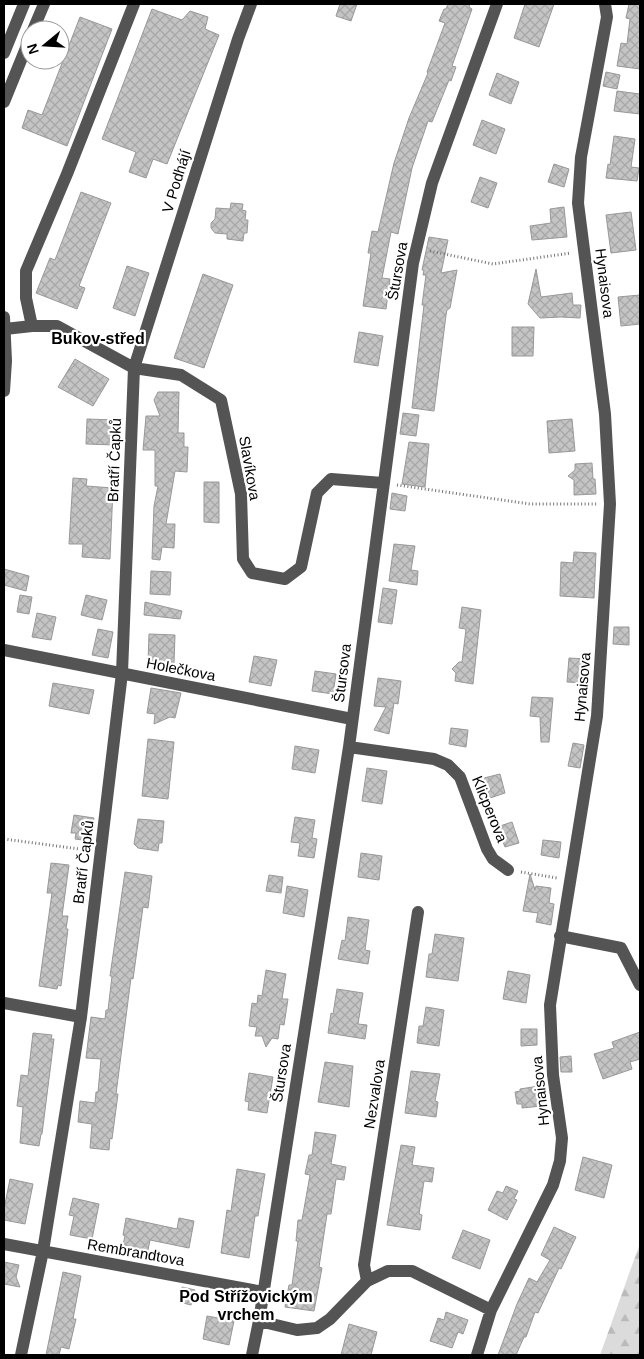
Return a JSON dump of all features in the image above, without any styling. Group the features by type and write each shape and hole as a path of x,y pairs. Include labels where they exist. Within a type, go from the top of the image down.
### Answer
{"street":[{"path":"4,53 24,4"},
{"path":"37,20 44,4"},
{"path":"32,326 26,298 26,271 134,4"},
{"name":"V Podhájí","path":"134,368 238,39 251,4"},
{"name":"Štursova","path":"252,1355 259,1321 349,747 413,262 432,183 497,4"},
{"name":"Hynaisova","path":"477,1355 491,1310 553,1185 560,1161 562,1138 553,1075 550,1005 597,716 610,504 605,414 578,203 581,157 607,17 605,4"},
{"path":"4,102 20,63"},
{"path":"4,323 6,361 4,391"},
{"name":"Slavíkova","path":"4,323 57,326 134,368 180,375 221,400 240,494 243,559 252,573 285,579 301,567 316,493 331,479 383,483"},
{"name":"Bratří Čapků","path":"21,1355 43,1251 81,1017 122,673 134,368"},
{"name":"Holečkova","path":"4,650 352,720"},
{"name":"Klicperova","path":"349,747 434,759 448,765 460,777 487,849 493,859 508,870"},
{"name":"Nezvalova","path":"367,1281 364,1265 418,912"},
{"path":"560,936 620,948 640,985"},
{"path":"4,1003 81,1017"},
{"name":"Rembrandtova","path":"4,1244 263,1292"},
{"path":"259,1321 297,1330 317,1328 330,1319 367,1281 388,1270 412,1271 491,1310"}],"path":[{"path":"417,248 493,264 584,251"},
{"path":"383,483 530,504 610,504"},
{"path":"4,839 100,852"},
{"path":"508,870 570,880"}],"green space":[{"path":"640,1243 640,1355 600,1355"}],"building":[{"path":"340,4 357,4 351,21 336,16"},
{"path":"448,4 470,4 469,7 472,9 452,66 456,67 432,122 428,121 412,168 398,234 391,232 382,278 390,279 386,309 363,306 371,253 368,253 372,231 378,232 394,163 445,23 439,21"},
{"path":"525,4 554,4 539,47 514,38"},
{"path":"629,4 640,4 640,69 617,66 621,43 627,44 630,19 626,18"},
{"path":"152,9 182,20 190,11 208,17 205,29 219,35 167,164 153,159 146,178 129,172 136,152 102,139"},
{"path":"80,17 112,29 67,146 22,128 28,110 42,115 59,70 70,70 70,43"},
{"path":"606,72 620,75 617,89 603,86"},
{"path":"497,73 519,82 511,104 489,95"},
{"path":"617,91 640,94 640,114 614,111"},
{"path":"482,120 505,129 496,154 473,145"},
{"path":"614,136 635,139 631,167 639,168 637,181 606,178"},
{"path":"554,164 569,169 564,187 548,182"},
{"path":"480,177 497,183 488,208 471,202"},
{"path":"81,192 111,203 79,286 85,288 77,309 36,293 50,258 55,260"},
{"path":"231,203 243,204 242,210 246,211 245,220 248,220 247,233 244,233 243,241 227,239 227,234 215,233 211,228 211,223 215,219 216,208 230,209"},
{"path":"564,207 567,237 532,240 530,226 551,223 550,209"},
{"path":"631,212 636,250 611,253 606,215"},
{"path":"429,237 448,240 441,273 457,270 450,308 447,310 446,315 434,411 412,408 424,305 422,305 426,275 423,275 424,270 422,270"},
{"path":"127,266 149,273 135,316 113,308"},
{"path":"536,269 541,297 572,293 573,305 581,305 580,318 540,318 528,304"},
{"path":"203,274 233,285 204,368 174,358"},
{"path":"640,295 640,324 621,326 618,297"},
{"path":"512,327 534,327 533,356 512,356"},
{"path":"359,332 383,336 378,366 354,362"},
{"path":"75,359 109,379 93,406 58,387"},
{"path":"158,392 179,392 178,433 184,433 184,447 188,447 187,472 175,471 166,524 175,524 174,548 162,547 160,560 152,559 154,506 158,486 155,486 155,450 143,450 146,416 160,416 154,400"},
{"path":"403,413 419,415 416,436 400,434"},
{"path":"87,419 116,420 115,445 86,444"},
{"path":"572,419 575,451 549,453 547,421"},
{"path":"409,442 429,444 425,487 402,484"},
{"path":"592,463 596,494 574,495 574,480 568,476 575,470 575,464"},
{"path":"73,478 87,479 86,486 113,488 110,559 82,557 83,544 69,544"},
{"path":"204,482 219,482 219,523 204,522"},
{"path":"392,493 407,496 405,511 390,509"},
{"path":"394,544 415,546 411,570 418,571 417,585 389,581"},
{"path":"574,552 596,553 594,598 560,596 561,562 573,563"},
{"path":"4,569 29,576 26,591 4,585"},
{"path":"151,571 171,572 170,595 150,594"},
{"path":"383,588 397,590 392,624 378,622"},
{"path":"20,595 32,597 29,614 17,612"},
{"path":"86,595 107,600 102,620 81,615"},
{"path":"145,602 182,611 180,619 144,615"},
{"path":"462,607 481,610 473,684 455,681 456,673 452,669 459,662 462,662 466,629 459,628"},
{"path":"37,613 56,617 51,640 32,637"},
{"path":"614,627 629,627 629,645 613,644"},
{"path":"98,629 113,632 108,658 92,655"},
{"path":"149,634 175,635 174,663 148,662"},
{"path":"254,656 277,660 271,686 249,682"},
{"path":"569,658 587,659 585,683 567,682"},
{"path":"315,671 336,674 333,694 312,691"},
{"path":"378,678 401,681 398,704 394,703 389,734 374,730 386,707 374,706"},
{"path":"53,683 94,690 89,714 49,706"},
{"path":"151,688 181,693 175,718 170,717 154,724 155,714 147,713"},
{"path":"532,697 553,698 549,742 541,742 540,717 530,716"},
{"path":"451,728 468,730 466,747 449,744"},
{"path":"148,739 174,742 168,799 142,796"},
{"path":"573,743 584,745 580,768 568,766"},
{"path":"295,746 319,750 315,773 292,769"},
{"path":"367,768 387,771 382,804 362,801"},
{"path":"500,774 505,793 490,798 484,778"},
{"path":"74,815 94,818 90,841 75,839 76,833 71,833"},
{"path":"295,817 315,820 312,838 317,839 314,858 298,856 300,843 291,842"},
{"path":"138,819 164,821 162,843 159,843 158,851 138,848 134,844"},
{"path":"512,822 519,843 505,847 497,827"},
{"path":"543,840 561,842 559,858 541,855"},
{"path":"361,853 382,856 379,880 358,877"},
{"path":"51,863 69,865 62,916 68,916 66,929 68,929 61,986 58,985 57,989 39,986 52,893 47,893"},
{"path":"125,872 152,876 148,908 143,907 133,979 131,978 116,1094 118,1094 109,1150 90,1148 92,1124 78,1122 80,1101 95,1103 96,1092 98,1092 101,1059 86,1058 91,1017 105,1019 106,1010 108,1010 112,976 110,976"},
{"path":"530,874 535,890 536,886 551,888 549,903 554,904 551,925 536,922 538,913 523,911"},
{"path":"269,875 283,877 281,893 266,891"},
{"path":"287,886 308,890 304,917 283,913"},
{"path":"348,917 369,920 365,950 370,951 368,964 338,959 342,940 345,941"},
{"path":"435,934 464,938 458,981 426,977 429,954 432,954"},
{"path":"266,970 286,974 282,999 288,999 284,1025 280,1024 278,1039 272,1038 266,1047 262,1036 255,1036 257,1027 249,1026 252,1003 257,1004 258,995 262,996"},
{"path":"508,971 530,975 526,1003 503,999"},
{"path":"337,989 363,993 358,1024 367,1025 365,1039 328,1033"},
{"path":"426,1007 444,1010 439,1046 417,1043 419,1026 423,1026"},
{"path":"521,1029 537,1029 537,1045 521,1046"},
{"path":"640,1032 640,1059 630,1062 632,1069 603,1079 594,1054 614,1048 612,1042"},
{"path":"33,1033 52,1035 51,1039 54,1039 39,1146 20,1143 23,1107 17,1106 21,1075 28,1076"},
{"path":"571,1056 572,1072 561,1072 560,1057"},
{"path":"325,1062 353,1066 349,1107 318,1102"},
{"path":"411,1071 440,1074 435,1101 438,1102 436,1117 405,1113"},
{"path":"249,1073 273,1077 267,1113 248,1110 249,1102 245,1101"},
{"path":"539,1086 542,1106 522,1108 522,1104 517,1104 515,1092 520,1091 520,1089"},
{"path":"315,1132 336,1135 331,1164 346,1167 344,1180 336,1179 331,1214 327,1214 319,1267 322,1268 314,1311 285,1307 289,1285 292,1285 298,1241 296,1241 298,1220 302,1220 310,1175 305,1174 309,1155 312,1155"},
{"path":"401,1145 415,1147 412,1165 434,1168 432,1182 424,1181 419,1214 422,1215 420,1230 387,1225"},
{"path":"583,1157 612,1165 604,1198 575,1190"},
{"path":"237,1169 265,1174 258,1216 255,1216 249,1258 221,1253 227,1210 231,1211"},
{"path":"10,1179 33,1184 25,1224 4,1220 4,1209"},
{"path":"506,1186 518,1191 514,1199 517,1200 507,1220 488,1210 497,1191 503,1193"},
{"path":"73,1198 99,1204 92,1239 70,1235 74,1216 69,1215"},
{"path":"126,1218 177,1229 179,1218 194,1221 189,1248 150,1240 148,1250 123,1245"},
{"path":"554,1227 576,1237 538,1313 535,1312 526,1337 524,1337 516,1355 498,1355 529,1278 537,1282 550,1260 541,1255"},
{"path":"463,1230 490,1240 480,1269 452,1258"},
{"path":"4,1262 19,1265 16,1277 20,1287 4,1284"},
{"path":"63,1272 81,1276 73,1319 76,1319 69,1349 61,1347 59,1355 46,1355"},
{"path":"182,1287 195,1290 191,1305 179,1302"},
{"path":"446,1312 468,1320 463,1334 458,1332 452,1348 430,1341 438,1318 444,1320"},
{"path":"207,1316 234,1321 229,1345 203,1339"},
{"path":"349,1324 377,1332 371,1355 341,1355"}],"district":[{"name":"Bukov-střed","path":"98,338"},
{"name":"Pod Střížovickým vrchem","path":"246,1305"}]}
